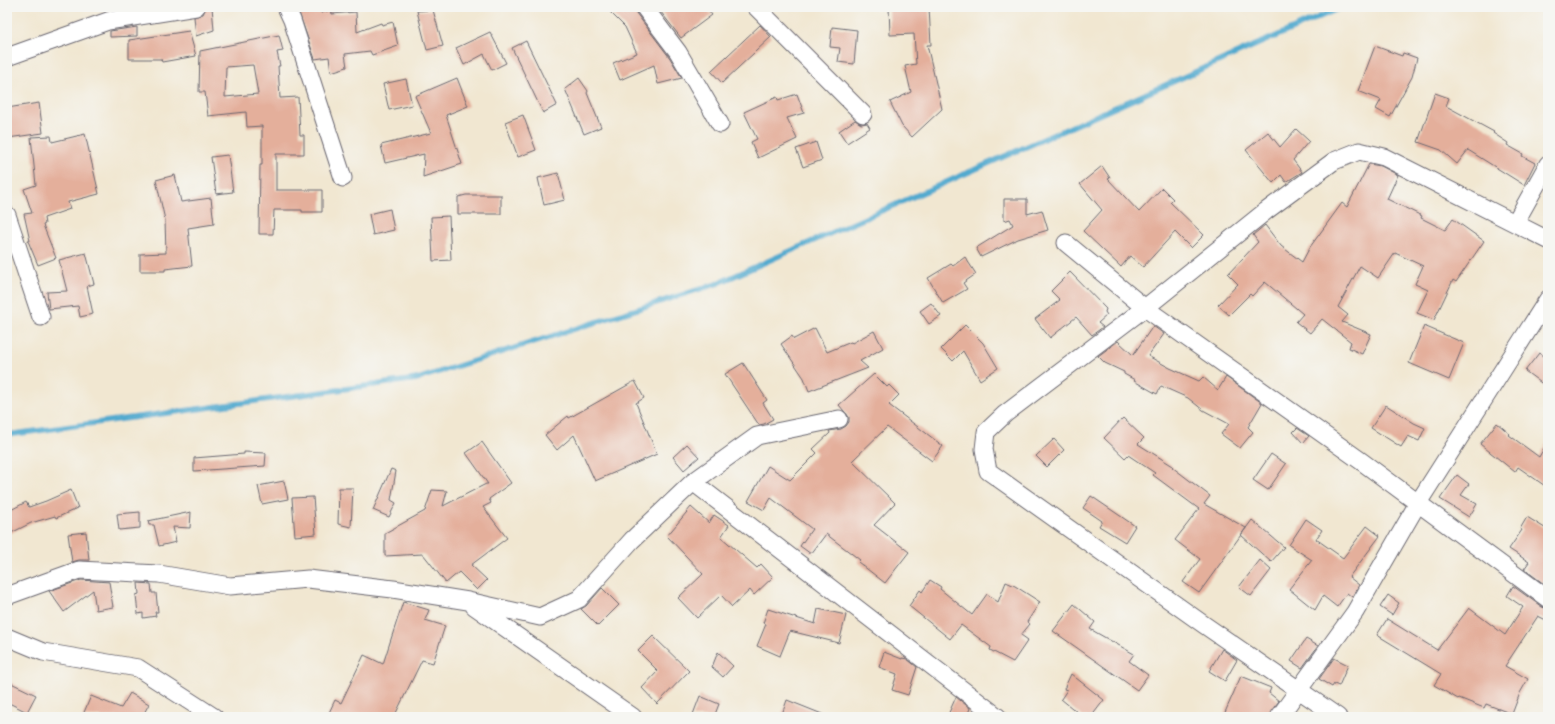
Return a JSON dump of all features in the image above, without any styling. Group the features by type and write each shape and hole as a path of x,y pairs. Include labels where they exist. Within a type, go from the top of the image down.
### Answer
{"street":[{"path":"7,57 108,21 196,7"},
{"path":"286,7 292,20 343,178"},
{"path":"644,7 678,52 720,124"},
{"path":"756,7 863,114"},
{"path":"1338,717 1203,624 988,471 984,449 986,432 1004,414 1145,308 1266,211 1334,161 1359,152 1384,157 1548,240"},
{"path":"1515,223 1548,164"},
{"path":"7,215 41,317"},
{"path":"1066,243 1145,308 1418,503 1548,599"},
{"path":"1279,717 1355,612 1418,503 1548,298"},
{"path":"7,596 79,570 159,574 230,586 308,579 393,589 468,601 540,616 579,599 632,540 693,482 757,436 839,419"},
{"path":"693,482 998,717"},
{"path":"468,601 634,717"},
{"path":"7,637 43,652 138,668 214,717"}],"building":[{"path":"212,7 214,30 196,36 194,17 203,14 206,8"},
{"path":"297,7 319,7 321,13 331,10 332,14 356,12 357,32 381,23 382,25 393,22 398,46 372,55 370,51 345,54 347,67 331,72 329,57 315,59"},
{"path":"605,7 634,7 636,13 670,58 682,78 658,84 654,65 620,80 613,63 637,53 625,27"},
{"path":"657,7 706,7 712,15 681,38"},
{"path":"889,7 929,7 931,45 927,45 942,109 912,137 902,126 890,102 911,92 905,66 916,64 914,34 890,35"},
{"path":"433,10 443,46 427,50 417,11"},
{"path":"760,25 771,37 722,83 711,71"},
{"path":"137,27 137,36 110,37 110,31"},
{"path":"832,27 857,30 854,64 838,62 840,48 830,47"},
{"path":"189,31 196,56 162,62 161,59 129,59 129,40"},
{"path":"490,32 506,63 492,70 484,54 464,65 456,48"},
{"path":"279,35 283,51 277,52 280,66 278,66 280,98 298,97 300,135 304,135 304,154 276,154 276,190 322,190 322,212 274,210 273,234 259,234 262,126 247,127 246,112 208,116 205,92 199,92 200,51","holes":["253,65 258,94 225,97 226,67"]},
{"path":"526,41 557,105 543,113 512,48"},
{"path":"1375,46 1402,56 1403,53 1417,58 1412,77 1390,117 1376,109 1381,100 1358,91"},
{"path":"457,78 468,106 446,115 462,164 423,177 424,154 385,163 381,145 431,133 415,96"},
{"path":"579,78 588,91 587,93 601,127 584,134 565,89"},
{"path":"406,79 412,105 389,110 383,84"},
{"path":"1435,93 1449,98 1446,106 1494,132 1493,133 1508,143 1507,145 1535,163 1524,185 1468,150 1457,164 1441,150 1418,142"},
{"path":"797,94 804,113 787,118 797,139 758,158 751,142 757,139 744,112 777,97 778,100"},
{"path":"39,103 43,133 8,138 7,108"},
{"path":"523,115 536,150 518,157 505,122"},
{"path":"855,120 861,124 867,123 870,128 847,143 839,131"},
{"path":"1296,129 1309,141 1293,160 1302,172 1286,182 1281,175 1273,183 1246,150 1268,132 1280,147"},
{"path":"85,134 99,194 68,202 70,209 44,218 45,224 43,225 56,258 38,265 28,241 30,241 24,214 32,213 24,189 36,185 31,137 51,136 52,142"},
{"path":"816,142 822,160 803,167 796,149"},
{"path":"228,155 233,192 216,194 211,157"},
{"path":"1369,164 1381,166 1398,175 1387,199 1422,216 1421,218 1445,230 1453,219 1484,241 1456,282 1453,280 1434,320 1417,313 1428,290 1415,284 1423,266 1395,253 1378,278 1360,266 1338,307 1348,315 1342,322 1371,334 1362,354 1349,348 1351,342 1322,319 1310,333 1296,322 1303,314 1265,282 1252,296 1250,294 1229,315 1218,305 1238,284 1228,274 1258,242 1253,235 1265,225 1281,246 1302,262 1310,247 1342,203 1347,207"},
{"path":"1102,166 1110,178 1108,179 1139,212 1162,188 1173,199 1170,202 1204,235 1191,248 1175,232 1143,267 1130,256 1121,267 1083,231 1102,210 1080,184"},
{"path":"558,173 565,200 544,205 538,178"},
{"path":"175,175 181,202 211,198 214,224 188,228 192,266 165,269 165,271 140,271 140,254 166,253 165,220 156,180"},
{"path":"466,195 501,195 501,214 458,214 458,197"},
{"path":"1004,199 1027,199 1027,214 1042,210 1048,230 1018,239 981,257 976,248 1013,225 1010,219 1004,221"},
{"path":"390,209 394,230 373,235 369,214"},
{"path":"449,216 451,260 433,261 431,217"},
{"path":"86,253 94,284 87,286 93,314 80,317 78,306 49,309 47,292 67,291 59,260"},
{"path":"965,257 976,274 963,283 967,289 943,303 928,278 951,264 953,266"},
{"path":"1070,272 1106,309 1105,312 1107,315 1098,323 1103,327 1092,335 1076,317 1050,338 1035,319 1060,300 1051,291"},
{"path":"931,303 941,316 929,324 920,311"},
{"path":"965,325 983,343 998,368 980,380 963,351 953,361 941,349"},
{"path":"1153,326 1164,334 1148,356 1199,381 1203,377 1218,390 1226,377 1262,403 1248,427 1253,432 1240,448 1221,434 1229,424 1203,410 1188,398 1161,386 1157,394 1134,381 1135,380 1124,374 1124,372 1105,363 1098,356 1118,341 1133,355"},
{"path":"1424,326 1464,343 1449,380 1409,363"},
{"path":"815,328 827,352 851,342 852,343 874,331 883,348 860,361 868,368 809,391 804,378 781,344 792,336 794,339"},
{"path":"1539,353 1548,360 1548,388 1525,371"},
{"path":"743,363 767,400 763,403 773,419 764,424 759,425 725,374"},
{"path":"874,374 887,387 889,385 899,395 889,405 943,446 932,461 887,427 852,461 895,503 874,525 909,552 885,583 858,562 860,560 826,534 811,554 800,546 812,529 771,498 764,510 748,501 768,466 790,480 817,453 813,449 830,433 829,431 841,429 846,426 849,422 849,417 839,405"},
{"path":"635,381 644,398 636,403 657,454 595,481 574,435 557,450 545,435 568,416 569,418"},
{"path":"1386,405 1414,423 1425,428 1419,441 1408,436 1401,447 1371,428"},
{"path":"1123,418 1144,438 1138,444 1173,466 1172,467 1210,496 1204,504 1246,528 1199,593 1183,582 1200,559 1175,540 1199,509 1153,475 1155,473 1128,455 1125,458 1104,438"},
{"path":"1497,423 1510,434 1509,435 1539,457 1548,441 1548,488 1518,467 1515,472 1480,444"},
{"path":"1297,428 1309,436 1303,443 1293,432"},
{"path":"1054,439 1064,450 1047,467 1036,456"},
{"path":"482,442 511,483 489,499 491,503 483,507 507,538 471,565 487,580 477,590 459,572 446,583 423,554 385,556 385,533 425,511 432,490 447,491 443,506 488,484 466,453"},
{"path":"687,444 699,457 684,470 673,457"},
{"path":"244,452 266,453 265,466 194,471 194,458 244,454"},
{"path":"1271,454 1286,464 1268,490 1253,480"},
{"path":"391,469 396,471 391,500 396,503 389,517 373,510"},
{"path":"1457,475 1469,484 1461,495 1477,504 1469,517 1440,499"},
{"path":"284,481 288,499 262,504 258,486"},
{"path":"339,488 353,488 351,527 338,524"},
{"path":"71,490 78,508 56,518 55,516 31,523 7,535 7,512 26,502 29,507"},
{"path":"1091,496 1135,526 1125,542 1099,526 1102,521 1083,508"},
{"path":"313,497 316,534 295,536 292,498"},
{"path":"691,507 709,523 714,515 729,525 721,537 757,568 761,564 773,577 754,595 750,590 732,607 721,595 697,618 678,598 703,574 667,536"},
{"path":"140,512 140,528 119,530 117,514"},
{"path":"191,512 190,528 173,527 176,542 159,546 154,525 149,525 148,521"},
{"path":"1527,517 1548,530 1548,587 1524,569 1529,562 1509,549 1522,530 1520,529"},
{"path":"1306,519 1322,530 1316,539 1343,558 1367,526 1380,536 1349,577 1359,585 1352,597 1347,593 1337,607 1323,596 1315,610 1289,589 1312,560 1289,545"},
{"path":"1252,520 1284,547 1271,562 1241,535"},
{"path":"86,532 89,560 72,562 68,534"},
{"path":"1260,560 1271,570 1251,596 1239,587"},
{"path":"81,580 109,582 113,607 96,610 93,590 64,612 49,591"},
{"path":"930,580 941,587 940,589 972,615 987,594 998,602 1006,582 1040,602 1027,622 1030,624 1021,635 1028,640 1013,662 990,650 991,647 961,625 950,639 909,606 920,590 922,592"},
{"path":"138,583 151,584 152,593 156,593 158,612 155,612 156,616 143,618 143,613 138,614 136,595 139,594"},
{"path":"1513,586 1542,607 1548,609 1548,621 1538,616 1505,666 1528,679 1520,693 1512,714 1486,704 1484,708 1459,698 1458,699 1434,685 1441,674 1377,635 1387,619 1437,650 1469,608 1505,635 1523,607 1507,596"},
{"path":"602,588 619,605 598,626 581,609 586,606"},
{"path":"1388,595 1399,603 1392,615 1380,607"},
{"path":"403,602 429,610 425,620 445,626 433,663 422,660 394,717 327,717 335,700 341,703 364,655 383,664"},
{"path":"1074,604 1095,622 1090,629 1134,654 1129,661 1148,675 1137,690 1053,631"},
{"path":"768,609 815,624 818,609 846,615 839,643 790,631 780,656 757,646 766,624 763,623"},
{"path":"653,636 689,671 657,704 642,688 658,671 638,651"},
{"path":"1306,639 1318,646 1302,668 1291,661"},
{"path":"1222,649 1237,660 1225,681 1209,671"},
{"path":"718,652 733,666 723,677 712,667"},
{"path":"884,652 902,659 907,659 917,667 908,695 892,690 897,674 879,667"},
{"path":"1334,658 1348,665 1339,686 1334,684 1332,687 1319,679"},
{"path":"1071,674 1104,700 1091,717 1083,717 1061,699 1067,690 1064,689"},
{"path":"1241,676 1271,688 1269,693 1279,701 1271,711 1269,717 1223,717"},
{"path":"7,681 36,695 27,712 7,702"},
{"path":"130,693 149,704 142,717 82,717 91,696 121,708"},
{"path":"700,696 719,704 714,717 692,717"},
{"path":"956,697 970,708 967,717 947,717"},
{"path":"787,700 827,716 827,717 781,717"}],"waterway":[{"path":"7,435 417,379 716,284 1342,7"}]}
